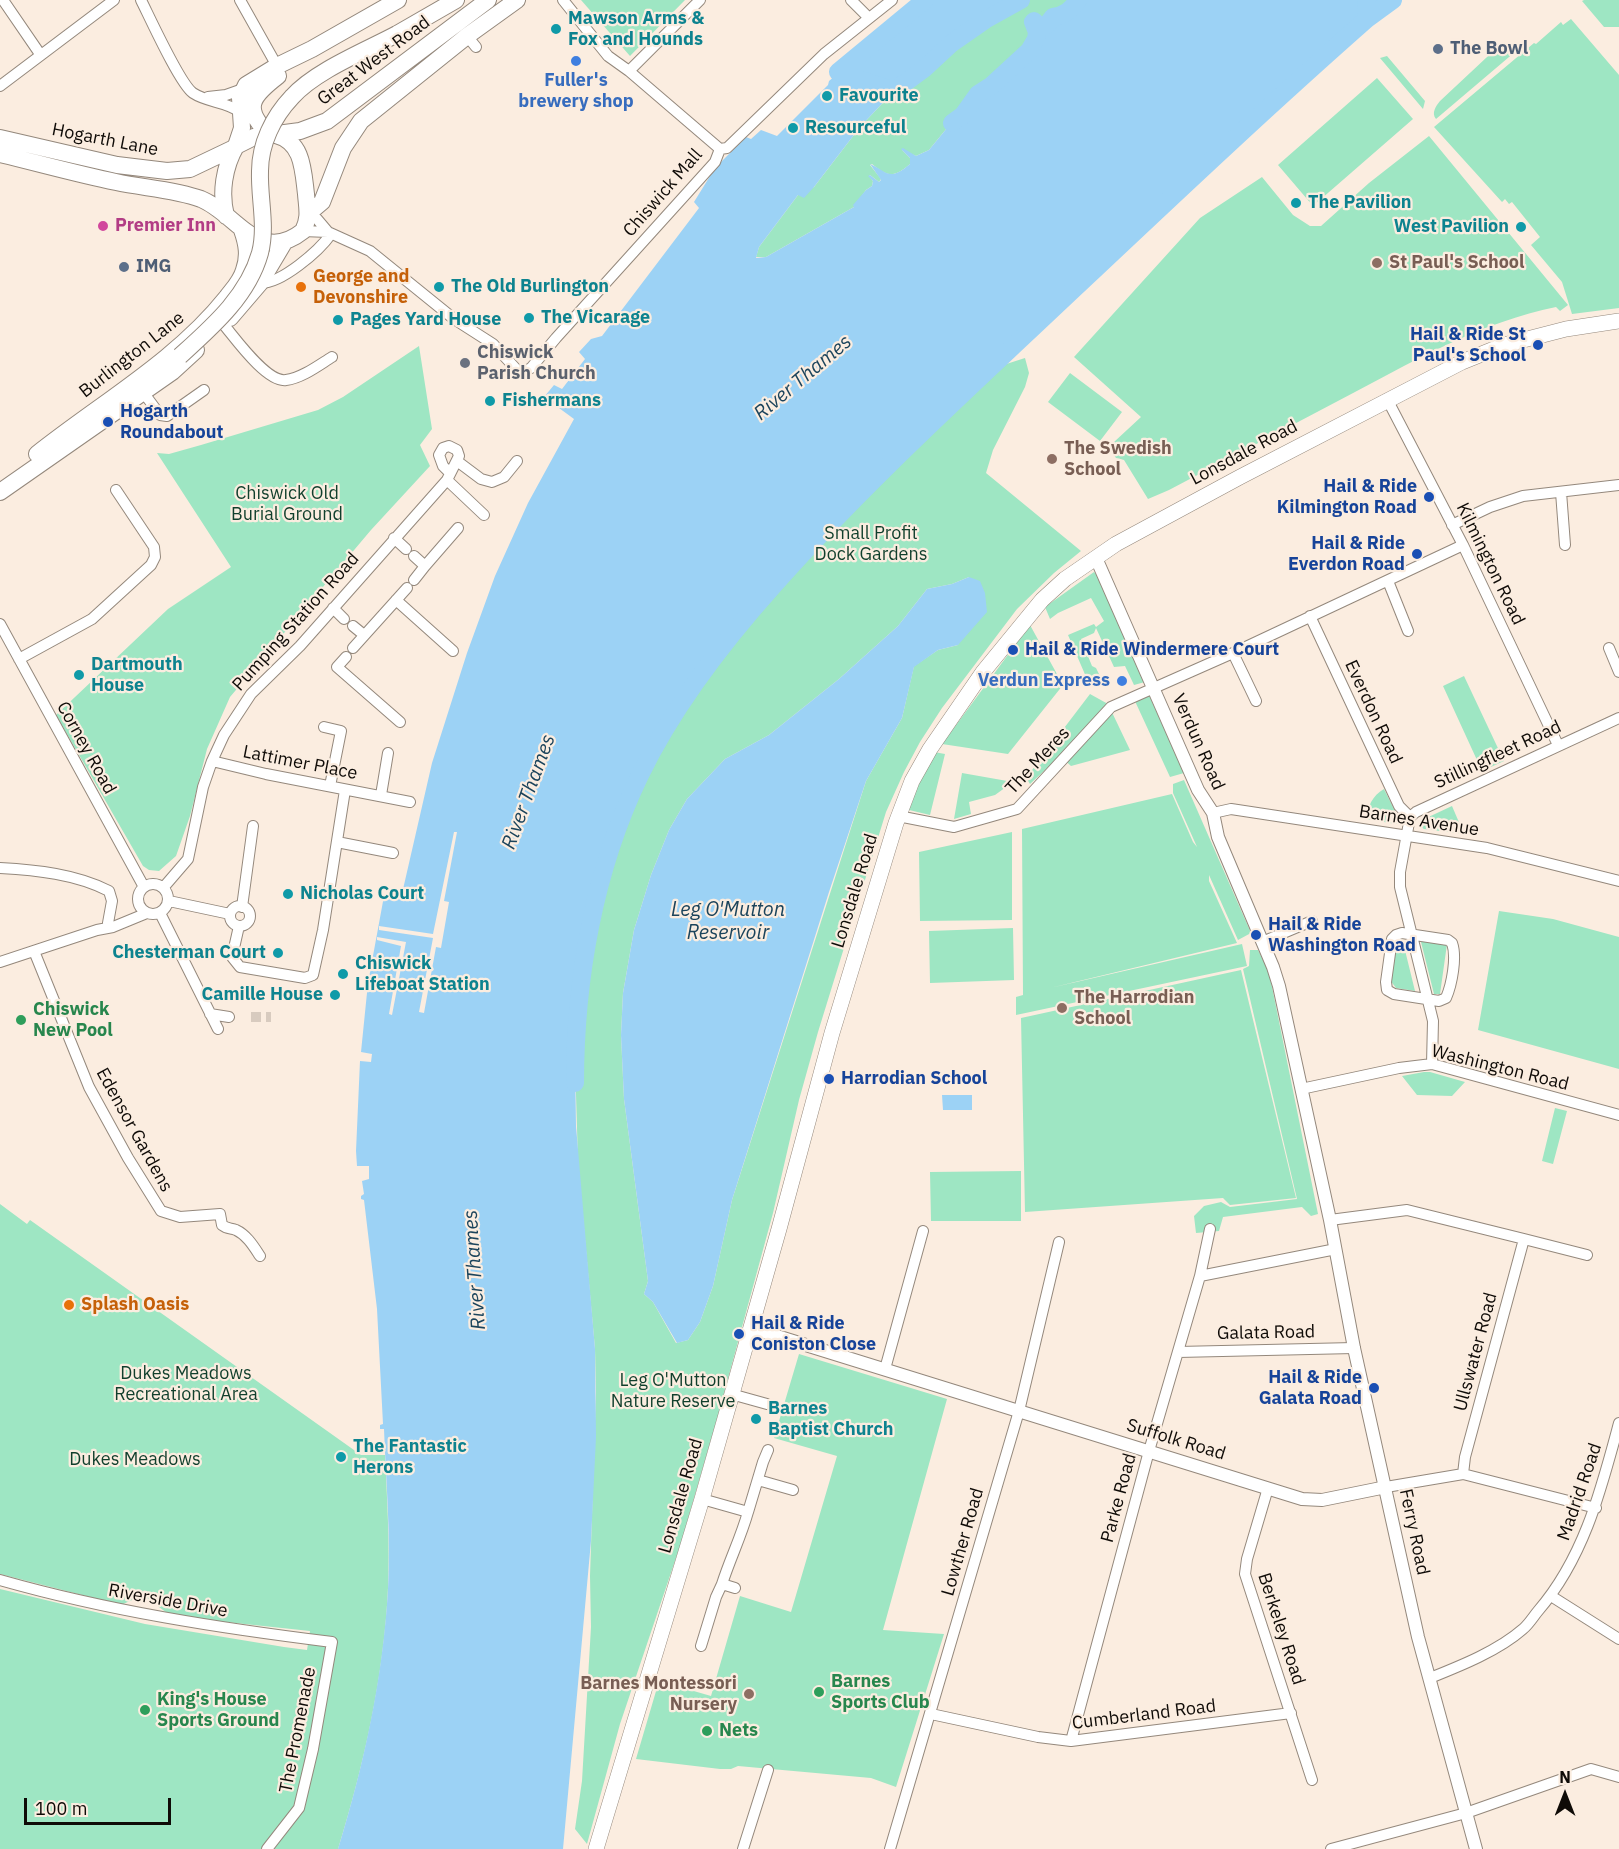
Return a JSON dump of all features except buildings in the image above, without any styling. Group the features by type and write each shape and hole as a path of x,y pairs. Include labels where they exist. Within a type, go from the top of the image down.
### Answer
{"main road":[{"path":"235,147 254,138 273,135 290,141 302,159 309,214 303,231 285,241 268,242 257,239 242,230 226,216 223,187 235,147 242,128 240,98 243,89 277,66 312,49 398,0"},
{"path":"40,452 77,432 180,356 227,310 246,286 260,252 263,226 261,159 268,134 279,113 293,96 309,82 456,0"},
{"name":"Great West Road","path":"273,135 317,126 338,115 488,0"},
{"name":"Great West Road","path":"309,214 322,202 343,148 361,121 472,41 517,0"},
{"path":"273,135 258,122 253,108 254,98 260,89 312,49"},
{"name":"Hogarth Lane","path":"0,138 117,165 167,171 190,169 235,147"},
{"name":"Hogarth Lane","path":"0,154 114,182 188,195 203,200 226,216"},
{"name":"Burlington Lane","path":"0,486 40,452 147,373 197,329 219,306 244,271 247,253 242,230"},
{"name":"Burlington Lane","path":"0,486 172,372 224,325 260,283 285,241"},
{"name":"Lonsdale Road","path":"597,1849 702,1499 832,1033 898,816 920,764 983,672 1042,600 1065,579 1095,558 1240,477 1462,362 1504,345 1566,328 1619,321"}],"street":[{"path":"3,0 40,54"},
{"path":"0,86 114,0"},
{"path":"141,0 188,87 196,95 232,106 240,112"},
{"path":"240,0 277,66"},
{"path":"563,0 608,56 720,148"},
{"path":"629,71 700,0"},
{"path":"851,0 869,18"},
{"name":"Chiswick Mall","path":"329,233 370,251 454,319 494,344 517,370 523,372 531,368 715,162 720,148 727,148 824,54 892,0"},
{"path":"205,98 226,95 243,89"},
{"path":"309,214 317,219 329,233"},
{"path":"303,231 329,233"},
{"name":"Burlington Lane","path":"260,283 273,282 281,278 317,249 329,233"},
{"path":"224,325 263,370 278,379 285,380 311,370 332,357"},
{"path":"143,392 159,415 167,416 204,390"},
{"name":"Kilmington Road","path":"1387,399 1463,545 1558,745"},
{"path":"484,515 448,477 439,455 441,451 449,446 457,450 459,456 457,461 481,479 492,482 504,477 517,461"},
{"name":"Pumping Station Road","path":"163,888 188,859 203,787 212,761 224,735 251,694 300,646 448,477 457,461"},
{"path":"1452,525 1515,498 1619,485"},
{"path":"19,658 92,619 151,565 155,556 154,547 116,490"},
{"path":"1561,492 1564,544"},
{"path":"400,722 337,667 458,528"},
{"path":"394,538 425,566"},
{"name":"The Meres","path":"898,816 954,827 1017,809 1111,706 1233,653 1463,545"},
{"name":"Verdun Road","path":"1095,558 1198,790 1213,813 1218,837 1279,986 1330,1220"},
{"path":"1388,581 1408,632"},
{"path":"396,600 453,651"},
{"path":"333,608 364,634"},
{"name":"Everdon Road","path":"1310,616 1399,806 1410,817"},
{"name":"Corney Road","path":"0,624 144,887"},
{"path":"1609,648 1619,672"},
{"path":"1233,653 1256,701"},
{"name":"Stillingfleet Road","path":"1410,817 1416,812 1619,718"},
{"path":"324,727 341,731 330,786"},
{"name":"Lattimer Place","path":"381,795 388,753"},
{"name":"Lattimer Place","path":"212,761 410,802"},
{"path":"239,926 232,957 240,967 304,978 313,975 323,930 345,790"},
{"name":"Barnes Avenue","path":"1213,813 1231,809 1407,835 1506,852 1619,881"},
{"path":"1410,817 1399,879 1410,934 1433,1021 1432,1064"},
{"path":"242,907 253,826"},
{"path":"337,842 393,853"},
{"path":"0,868 83,880 109,891 112,906 123,917"},
{"path":"143,909 139,895 144,887 154,884 163,888 168,896 167,906 160,913"},
{"path":"169,901 230,914"},
{"path":"106,926 112,906"},
{"path":"242,907 249,912 249,917 247,923 239,926 231,921 230,914 234,908 242,907"},
{"path":"106,926 113,927 143,909"},
{"path":"0,962 106,926 143,909 160,913"},
{"path":"160,913 218,1029"},
{"path":"1262,942 1312,921"},
{"path":"1395,934 1410,934 1448,940 1452,943 1455,950 1449,992 1446,998 1439,1001 1394,994 1387,990 1392,939 1395,934"},
{"name":"Edensor Gardens","path":"34,951 89,1087 128,1158 161,1211 180,1217 219,1214 222,1225 236,1230 248,1239 260,1256"},
{"path":"210,1014 229,1017"},
{"name":"Washington Road","path":"1301,1089 1399,1068 1432,1064 1619,1115"},
{"path":"1330,1220 1407,1210 1587,1255"},
{"name":"Ferry Road","path":"1330,1220 1354,1348 1418,1637 1476,1849"},
{"name":"Parke Road","path":"1071,1741 1149,1451 1200,1275 1210,1229"},
{"path":"885,1370 923,1231"},
{"name":"Ullswater Road","path":"1463,1474 1465,1457 1524,1239"},
{"name":"Lowther Road","path":"890,1849 1019,1411 1059,1242"},
{"path":"1200,1275 1336,1249"},
{"name":"Suffolk Road","path":"751,1328 1302,1499 1315,1501 1463,1474 1596,1508"},
{"name":"Galata Road","path":"1179,1352 1354,1348"},
{"path":"731,1394 767,1404"},
{"name":"Madrid Road","path":"1430,1678 1475,1660 1523,1629 1551,1596 1577,1552 1596,1508 1619,1423"},
{"path":"701,1646 716,1597 741,1538 768,1450"},
{"path":"758,1480 793,1490"},
{"name":"Berkeley Road","path":"1268,1488 1247,1559 1245,1574 1312,1780"},
{"path":"702,1499 748,1512"},
{"name":"Riverside Drive","path":"0,1580 69,1599 141,1615 247,1632 332,1642"},
{"path":"722,1584 735,1588"},
{"path":"1551,1596 1619,1639"},
{"name":"The Promenade","path":"267,1849 299,1808 313,1749 332,1642"},
{"name":"Cumberland Road","path":"931,1714 1038,1737 1071,1741 1291,1713"},
{"path":"1331,1849 1466,1814 1591,1769 1619,1777"},
{"path":"742,1849 768,1770"}],"green space":[{"path":"581,0 685,0 630,56"},
{"path":"1021,0 1078,0 1067,12 1052,17 1047,25 1041,28 1034,21 1036,39 1029,51 992,85 978,94 963,114 947,128 929,150 916,156 902,150 910,158 910,164 894,174 886,173 870,165 881,179 879,182 869,176 873,181 872,186 866,190 854,207 766,257 756,257 759,247 798,195 814,187 860,127 894,91 925,68 952,43 985,20"},
{"path":"1619,0 1619,27 1604,27 1582,1"},
{"path":"1571,19 1619,75 1619,308 1572,314 1562,282 1531,245 1540,237 1512,202 1509,204 1505,199 1502,202 1434,127 1534,43 1536,44 1561,22 1563,25"},
{"path":"1502,43 1522,46 1436,119 1434,112 1440,101"},
{"path":"1387,56 1425,101 1423,109 1380,58"},
{"path":"1377,78 1413,119 1313,206 1278,165"},
{"path":"1429,136 1568,305 1560,311 1556,307 1503,322 1453,342 1148,499 1124,460 1116,458 1111,451 1114,442 1141,417 1074,357 1200,218 1262,177 1293,215 1310,226 1321,226 1369,183"},
{"name":"Chiswick Old Burial Ground","path":"419,346 432,429 420,445 430,466 371,530 230,697 207,749 190,816 176,856 159,871 149,870 143,866 56,715 168,609 231,567 157,453 169,454 318,410 343,397"},
{"path":"1025,358 1029,373 1025,387 993,450 986,473 1081,551 1054,573 1017,609 942,708 920,742 886,812 799,1100 773,1213 717,1419 680,1546 620,1724 587,1844 575,1829 582,1781 591,1627 590,1576 596,1392 595,1349 578,1162 575,1061 578,1014 590,920 620,823 640,775 685,695 748,615 811,543 966,391 997,367","holes":["969,577 958,645 938,650 914,666 902,718 866,781 732,1200 713,1286 700,1322 688,1340 676,1343 653,1302 644,1294 648,1281 624,1099 621,1035 623,993 634,930 651,875 669,830 687,799 725,759 769,735 839,679 898,626 927,589 952,584"]},
{"path":"1070,373 1122,412 1100,441 1048,402"},
{"path":"1094,572 1100,579 1145,682 1134,685 1125,666 1114,667 1096,628 1094,633 1081,639 1092,666 1096,668 1102,680 1090,686 1068,635 1094,624 1096,627 1104,621 1091,598 1050,619 1045,607"},
{"path":"1030,625 1063,685 1008,754 942,744"},
{"path":"1464,676 1504,761 1482,771 1443,686"},
{"path":"1148,693 1184,773 1170,777 1134,699"},
{"path":"1090,694 1108,704 1130,750 1071,766 1060,756 1030,784 1026,778"},
{"path":"934,752 945,754 930,815 909,810 908,807"},
{"path":"962,773 1013,782 995,795 969,802 971,814 954,819"},
{"path":"1184,780 1251,933 1238,940 1209,875 1209,881 1237,943 1050,988 1242,944 1247,966 1016,1015 1016,997 1023,995 1022,829 1172,794 1197,847 1173,793 1173,784"},
{"path":"1384,789 1399,819 1396,824 1366,819 1371,802"},
{"path":"1452,806 1464,834 1424,829 1420,826 1420,821"},
{"path":"1012,832 1012,920 920,921 919,852"},
{"path":"1499,911 1553,919 1619,937 1619,1069 1478,1030"},
{"path":"1013,928 1014,980 930,983 929,931"},
{"path":"1402,938 1415,991 1396,988 1390,980 1396,941"},
{"path":"1420,938 1447,944 1440,994 1434,994"},
{"path":"1250,950 1258,950 1269,972 1318,1214 1311,1216 1302,1207 1223,1217 1219,1231 1196,1233 1194,1216 1204,1206 1221,1202 1230,1207 1297,1199 1243,969 1249,966"},
{"path":"1241,970 1296,1198 1230,1205 1223,1198 1025,1212 1021,1018"},
{"path":"1424,1072 1465,1082 1452,1096 1417,1095 1402,1076"},
{"path":"1555,1108 1567,1111 1553,1164 1542,1161"},
{"path":"1021,1171 1021,1221 931,1221 930,1172"},
{"name":"Dukes Meadows","path":"0,1204 27,1224 30,1220 361,1455 385,1455 389,1571 386,1621 371,1720 338,1849 0,1849 0,1589 145,1624 284,1647 307,1650 310,1631 207,1620 167,1613 141,1596 121,1605 0,1574"},
{"path":"799,1354 947,1399 883,1630 944,1634 896,1787 871,1778 738,1766 731,1769 720,1769 636,1759 659,1681 711,1696 740,1596 791,1612 837,1456 774,1438"}],"water":[{"name":"River Thames","path":"925,0 1021,0 985,20 952,43 925,68 894,91 860,127 804,198 798,195 759,247 756,258 766,257 854,207 853,205 872,186 873,181 868,176 870,175 879,182 881,180 870,164 893,174 910,164 910,158 901,149 916,156 929,150 947,128 963,114 978,94 992,85 1029,51 1037,32 1033,22 1041,28 1044,27 1053,17 1070,10 1078,0 1393,0 1367,19 1257,118 904,450 811,543 748,615 685,695 640,775 620,823 590,920 578,1013 575,1061 576,1126 595,1349 596,1437 591,1541 563,1849 338,1849 371,1720 382,1655 388,1589 388,1509 384,1429 380,1429 380,1425 383,1424 377,1309 364,1200 361,1199 364,1194 362,1181 369,1179 369,1166 357,1166 356,1151 360,1061 371,1062 372,1054 361,1052 368,983 384,896 401,898 432,763 467,653 495,576 528,503 574,419 544,397 554,385 562,389 585,359 579,352 591,339 602,336 699,208 694,202 715,168 746,137 751,139 761,130 777,136 828,85 829,81"},
{"name":"Leg O'Mutton Reservoir","path":"969,577 980,581 985,593 987,612 958,645 938,650 914,667 902,718 866,781 829,892 732,1200 713,1286 700,1322 688,1340 677,1343 653,1302 644,1294 648,1281 624,1099 621,1035 623,993 634,930 651,875 669,830 687,799 725,759 769,735 839,679 898,626 927,589 952,584"},
{"path":"942,1095 972,1095 972,1110 943,1110"}],"pier":[{"path":"454,832 457,832 444,901 449,902 441,948 436,947 424,1013 419,1012 433,938 379,930 379,926 433,934"},
{"path":"377,937 406,942 392,1015 389,1014 401,946 377,940"}],"waterway":[{"path":"925,0 838,72 894,91 925,68 952,43 985,20 1021,0"},
{"path":"952,123 963,115 978,94 992,85 1029,51 1036,39 1034,21 1041,28 1047,25 1053,17 1067,12 1078,0"},
{"path":"575,1083 583,965 599,887 610,849 624,811 653,749 700,676 774,585 896,458 1194,176 1367,19 1366,0"},
{"path":"1367,11 1367,19 1393,0"}],"tunnel":[{"path":"251,1017 271,1017"}],"place":[{"name":"Mawson Arms & Fox and Hounds","path":"556,29"},
{"name":"The Bowl","path":"1438,49"},
{"name":"Fuller's brewery shop","path":"576,61"},
{"name":"Favourite","path":"827,96"},
{"name":"Resourceful","path":"793,128"},
{"name":"The Pavilion","path":"1296,203"},
{"name":"Premier Inn","path":"103,226"},
{"name":"West Pavilion","path":"1521,227"},
{"name":"St Paul's School","path":"1377,263"},
{"name":"IMG","path":"124,267"},
{"name":"George and Devonshire","path":"301,287"},
{"name":"The Old Burlington","path":"439,287"},
{"name":"The Vicarage","path":"529,318"},
{"name":"Pages Yard House","path":"338,320"},
{"name":"Hail & Ride St Paul's School","path":"1538,345"},
{"name":"Chiswick Parish Church","path":"465,363"},
{"name":"Fishermans","path":"490,401"},
{"name":"Hogarth Roundabout","path":"108,422"},
{"name":"The Swedish School","path":"1052,459"},
{"name":"Hail & Ride Kilmington Road","path":"1429,497"},
{"name":"Hail & Ride Everdon Road","path":"1417,554"},
{"name":"Hail & Ride Windermere Court","path":"1013,650"},
{"name":"Dartmouth House","path":"79,675"},
{"name":"Verdun Express","path":"1122,681"},
{"name":"Nicholas Court","path":"288,894"},
{"name":"Hail & Ride Washington Road","path":"1256,935"},
{"name":"Chesterman Court","path":"278,953"},
{"name":"Chiswick Lifeboat Station","path":"343,974"},
{"name":"Camille House","path":"335,995"},
{"name":"The Harrodian School","path":"1062,1008"},
{"name":"Chiswick New Pool","path":"21,1020"},
{"name":"Harrodian School","path":"829,1079"},
{"name":"Splash Oasis","path":"69,1305"},
{"name":"Hail & Ride Coniston Close","path":"739,1334"},
{"name":"Hail & Ride Galata Road","path":"1374,1388"},
{"name":"Barnes Baptist Church","path":"756,1419"},
{"name":"The Fantastic Herons","path":"341,1457"},
{"name":"Barnes Sports Club","path":"819,1692"},
{"name":"Barnes Montessori Nursery","path":"749,1694"},
{"name":"King's House Sports Ground","path":"145,1710"},
{"name":"Nets","path":"707,1731"}],"park label":[{"name":"Small Profit Dock Gardens","path":"871,544"},
{"name":"Dukes Meadows Recreational Area","path":"186,1384"},
{"name":"Leg O'Mutton Nature Reserve","path":"673,1391"}]}
